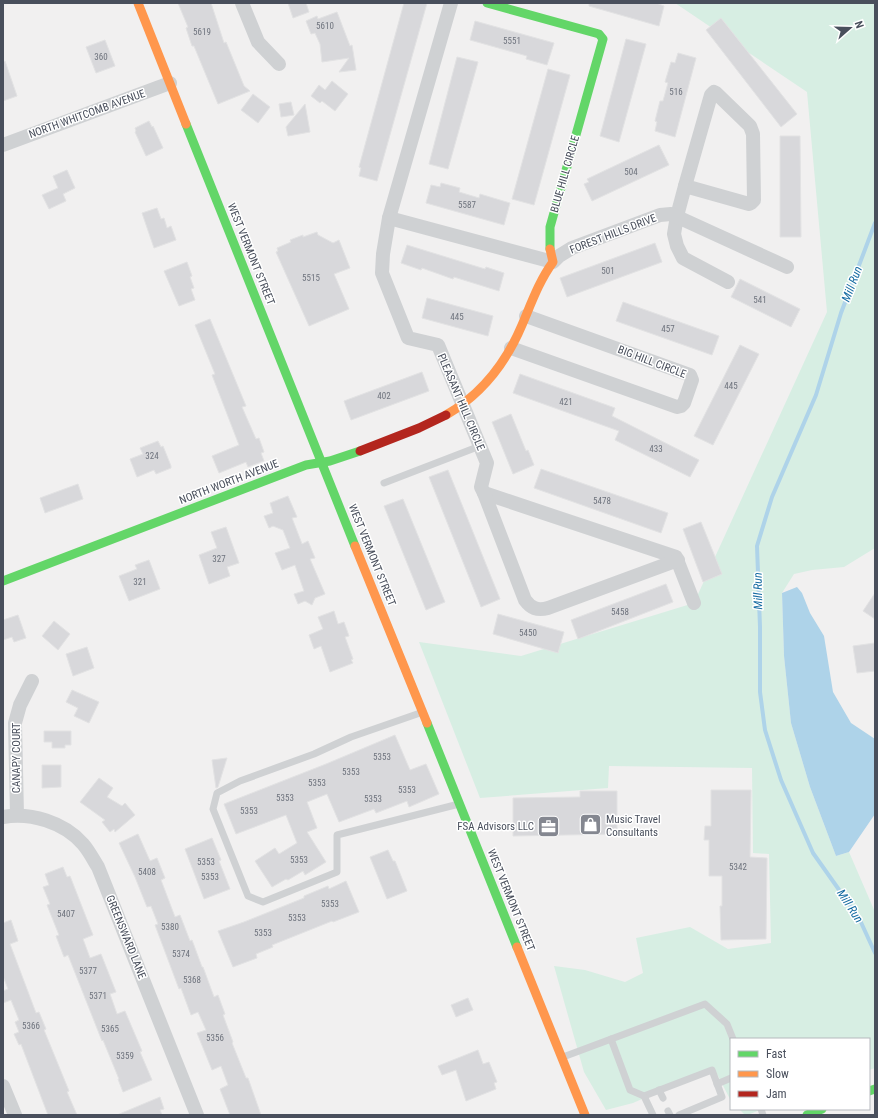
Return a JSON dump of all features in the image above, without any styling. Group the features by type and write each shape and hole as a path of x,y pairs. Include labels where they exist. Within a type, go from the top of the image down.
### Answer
{"street":[{"name":"WEST VERMONT STREET","path":"138,3 321,462 585,1115"},
{"path":"242,3 258,42 279,64"},
{"path":"451,3 389,218 553,262 543,275 526,316 502,364 488,382 462,405"},
{"name":"BLUE HILL CIRCLE","path":"487,3 599,34 603,39 550,227 550,254 553,262"},
{"name":"NORTH WHITCOMB AVENUE","path":"3,145 170,83"},
{"path":"685,186 749,204 754,200 753,134 750,126 716,93 712,93 711,95 685,186 677,216 674,234 677,246 683,258 728,282"},
{"name":"FOREST HILLS DRIVE","path":"553,262 559,256 570,250 660,215 671,214 787,267"},
{"name":"PLEASANT HILL CIRCLE","path":"389,218 383,254 382,273 408,338 438,345 487,463 481,487 525,600 533,608 548,608 678,560"},
{"name":"BIG HILL CIRCLE","path":"511,348 677,407 684,403 692,380 690,375 526,316"},
{"name":"NORTH WORTH AVENUE","path":"3,581 306,465 334,460 421,428 440,419 462,405"},
{"path":"484,493 676,557 694,603"},
{"name":"CANAPY COURT","path":"10,816 15,723 20,705 32,681"},
{"name":"GREENSWARD LANE","path":"10,816 40,818 65,829 82,843 94,860 197,1115"},
{"path":"3,1086 15,1115"},
{"path":"807,1115 820,1110"}],"lane":[{"path":"384,483 480,446"},
{"path":"422,712 351,737 314,754 240,781 217,793 213,809 248,896 263,902 337,872 337,835 460,804"},
{"path":"562,1057 705,1004 727,1024 733,1038"},
{"path":"611,1039 630,1090 644,1096 653,1115"},
{"path":"644,1096 660,1090 678,1087 693,1078 712,1070 722,1096 702,1101 686,1108 679,1115"},
{"path":"693,1078 696,1085"},
{"path":"717,1084 730,1078"},
{"path":"660,1090 663,1098"}],"green space":[{"path":"675,3 875,3 875,548 844,567 812,570 794,574 782,593 784,656 791,723 810,787 836,856 849,852 875,912 875,1068 870,1070 870,1038 730,1038 730,1099 717,1074 697,1073 633,1103 606,1110 584,1072 554,966 585,970 625,982 643,973 636,938 690,927 728,949 771,943 769,854 753,853 752,768 609,766 608,788 480,798 419,642 521,656 694,603 827,312 807,92"},
{"path":"740,1110 760,1110 747,1115"}],"water":[{"path":"797,587 802,593 810,613 824,636 833,692 851,723 875,739 875,814 849,852 836,856 810,787 791,723 784,656 782,593"}],"building":[{"path":"178,3 211,3 224,43 226,42 244,86 250,91 218,104 194,46 192,46 186,28 188,27"},
{"path":"288,3 306,3 309,12 293,18"},
{"path":"404,3 427,3 377,181 359,176 361,168 359,167"},
{"path":"589,3 656,3 664,6 659,26 589,6"},
{"path":"337,12 350,46 352,45 356,70 339,72 349,58 322,62 320,44 315,33 311,34 306,21 317,16 318,19"},
{"path":"721,18 797,114 781,127 706,30"},
{"path":"475,21 554,43 547,65 526,59 527,56 470,40"},
{"path":"626,39 646,44 619,142 600,136"},
{"path":"105,40 115,66 96,73 86,47"},
{"path":"678,53 696,58 675,137 655,131 657,122 655,121 660,101 663,101 668,83 665,82 671,62 675,63"},
{"path":"457,57 478,62 448,169 429,164"},
{"path":"5,61 17,96 3,101 3,62"},
{"path":"548,69 570,75 534,205 512,199"},
{"path":"332,81 348,94 335,111 322,101 320,103 311,96 319,85 325,90"},
{"path":"253,94 270,107 258,123 241,110"},
{"path":"291,102 294,115 281,117 279,104"},
{"path":"305,104 310,132 288,136 286,127"},
{"path":"149,121 152,127 153,126 163,148 146,156 135,132 135,128"},
{"path":"780,136 800,136 801,237 780,237"},
{"path":"659,145 669,165 592,201 584,184 589,182 587,179"},
{"path":"67,170 75,188 63,194 66,201 49,209 42,195 58,188 53,176"},
{"path":"441,183 460,188 459,192 479,198 480,194 510,203 504,225 426,203 431,185 440,187"},
{"path":"157,208 161,219 164,218 167,228 171,226 176,240 154,248 142,213"},
{"path":"317,232 318,235 333,243 339,240 350,268 334,274 349,309 309,326 276,252 278,251 277,248 291,242 290,240"},
{"path":"655,243 662,262 567,297 560,278"},
{"path":"407,245 485,269 486,267 504,273 499,291 454,277 453,279 422,268 421,270 401,263"},
{"path":"187,262 192,276 190,277 194,288 191,289 195,300 179,306 164,271"},
{"path":"740,279 800,309 791,327 731,297"},
{"path":"427,298 493,316 488,336 422,318"},
{"path":"623,302 719,336 712,355 616,321"},
{"path":"210,319 246,406 242,407 256,439 259,438 264,452 261,453 264,461 248,467 246,462 219,473 212,456 239,445 212,375 215,374 195,325"},
{"path":"740,345 759,354 713,445 694,436"},
{"path":"422,372 429,391 351,420 344,401"},
{"path":"520,374 615,408 612,416 699,460 690,477 615,440 619,431 513,393"},
{"path":"511,414 526,451 528,450 534,465 513,474 492,422"},
{"path":"158,441 161,447 163,446 171,468 156,474 154,470 137,477 130,459 143,454 140,448"},
{"path":"541,469 668,513 661,533 534,488"},
{"path":"448,470 500,599 481,607 429,477"},
{"path":"78,484 83,499 45,513 40,498"},
{"path":"288,496 297,517 292,518 302,544 308,541 315,558 310,559 325,594 315,598 312,605 305,601 298,604 294,594 304,591 295,565 282,570 275,553 290,548 283,530 273,526 269,528 264,516 273,513 270,503"},
{"path":"403,499 445,602 426,610 384,506"},
{"path":"701,522 722,574 703,582 683,529"},
{"path":"226,527 239,563 227,567 230,576 209,584 199,555 217,548 211,532"},
{"path":"149,560 160,589 129,601 119,576 137,569 135,565"},
{"path":"666,584 673,602 578,639 571,620"},
{"path":"875,593 875,619 863,611"},
{"path":"334,611 338,624 344,622 349,636 345,637 353,663 330,672 321,646 314,649 309,635 323,629 318,617"},
{"path":"498,614 564,632 558,653 493,634"},
{"path":"18,615 26,638 14,642 12,637 3,640 3,620"},
{"path":"54,621 70,634 58,650 42,636"},
{"path":"875,643 875,671 857,673 853,646"},
{"path":"87,647 94,668 73,676 66,654"},
{"path":"72,690 99,702 89,723 74,716 78,708 66,702"},
{"path":"44,731 71,731 71,745 65,745 65,748 52,748 52,742 44,742"},
{"path":"395,735 410,770 426,764 439,794 409,807 407,801 376,813 374,809 339,822 327,794 307,802 317,828 307,832 326,862 305,875 303,871 272,887 255,861 275,848 279,854 297,843 286,815 236,834 224,804"},
{"path":"227,758 218,787 216,788 212,760"},
{"path":"42,765 61,765 61,787 42,788"},
{"path":"99,778 113,788 107,797 122,806 125,803 135,815 115,832 114,829 110,832 102,822 105,820 80,802"},
{"path":"711,790 751,790 750,857 767,858 766,939 721,940 720,906 722,906 722,876 709,876 709,840 704,840 705,826 711,826"},
{"path":"580,791 617,791 617,834 513,836 513,798 580,797"},
{"path":"138,834 150,861 157,858 165,878 161,880 175,917 180,915 190,941 192,940 214,997 218,995 225,1014 223,1015 233,1042 232,1043 246,1078 248,1078 261,1115 230,1115 220,1089 228,1085 221,1066 212,1070 197,1033 206,1030 198,1012 191,1015 181,988 179,989 155,925 158,924 151,906 147,907 119,843"},
{"path":"212,838 230,889 204,899 185,849"},
{"path":"388,850 393,861 395,861 407,891 387,899 370,857"},
{"path":"63,867 67,877 70,876 93,935 83,939 90,958 101,954 116,992 110,994 117,1014 125,1011 142,1051 140,1052 152,1080 123,1092 68,955 64,957 56,936 59,935 47,905 50,904 43,887 49,885 45,874"},
{"path":"346,881 359,912 272,945 273,947 256,954 257,958 233,967 218,931 304,898 304,896 328,886 329,889"},
{"path":"11,920 18,941 10,944 36,1013 39,1012 46,1029 44,1030 69,1091 67,1092 77,1115 48,1115 21,1044 19,1045 14,1034 19,1032 15,1022 19,1020 11,1000 3,1003 3,991 8,989 3,976 3,923"},
{"path":"468,998 473,1010 456,1017 451,1005"},
{"path":"478,1050 483,1064 489,1062 497,1082 494,1083 496,1089 466,1101 456,1070 442,1075 438,1066"},
{"path":"160,1097 164,1109 160,1110 162,1115 117,1115"}],"waterway":[{"name":"Mill Run","path":"875,223 841,313 816,395 772,497 757,546 760,627 760,692 765,730 781,780 813,853 859,918 875,953"}],"traffic: fast":[{"path":"487,3 599,34 603,39 550,227 550,249"},
{"path":"186,124 355,546"},
{"path":"3,581 306,465 330,461 360,451"},
{"path":"427,723 517,947"},
{"path":"870,1091 875,1089"},
{"path":"807,1115 820,1110"}],"traffic: slow":[{"path":"138,3 186,124"},
{"path":"446,415 459,407 482,387 500,365 516,339 539,285 553,262 550,249"},
{"path":"355,546 427,723"},
{"path":"517,947 585,1115"}],"traffic: jam":[{"path":"360,451 419,428 446,415"}],"place":[{"name":"Music Travel Consultants","path":"591,825"},
{"name":"FSA Advisors LLC","path":"549,826"}]}
